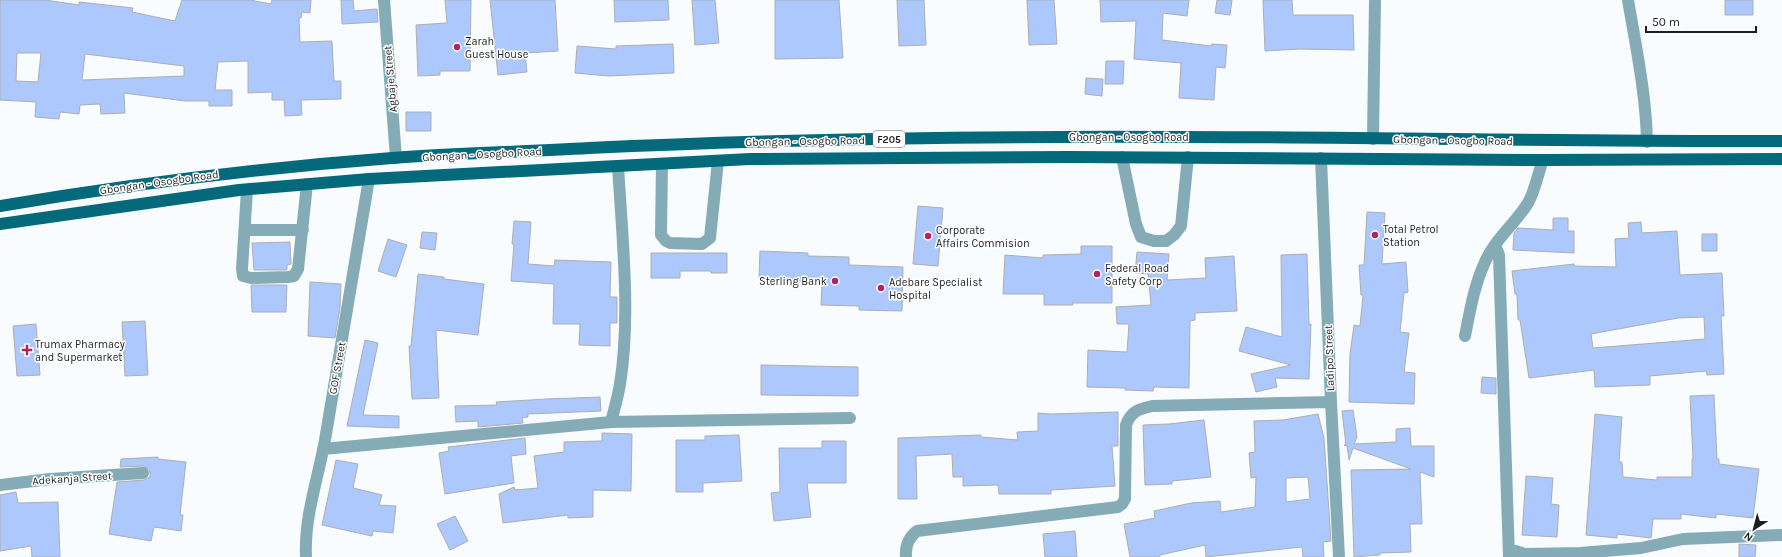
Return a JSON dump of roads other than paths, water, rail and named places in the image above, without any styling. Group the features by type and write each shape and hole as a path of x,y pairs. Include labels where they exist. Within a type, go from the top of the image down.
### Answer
{"main road":[{"name":"Gbongan - Osogbo Road","path":"0,206 72,194 237,172 396,158 703,143 953,137 1182,136 1647,142 1782,141"},
{"name":"Gbongan - Osogbo Road","path":"0,224 247,190 308,184 369,179 718,161 866,158 1122,157 1543,160 1782,159"}],"street":[{"name":"Agbaje Street","path":"384,0 396,158"},
{"path":"1372,139 1375,0"},
{"path":"1628,0 1645,101 1647,142"},
{"path":"1122,157 1136,224 1141,237 1154,241 1166,241 1174,235 1181,226 1188,157"},
{"name":"Ladipo Street","path":"1321,158 1339,557"},
{"path":"1465,336 1473,293 1485,261 1501,235 1518,218 1529,201 1543,160"},
{"path":"662,164 661,235 670,244 702,244 710,238 718,161"},
{"path":"611,422 620,384 624,342 624,293 618,166"},
{"name":"GOF Street","path":"306,557 306,541 313,494 323,449 369,179"},
{"path":"247,190 243,276 251,278 288,277 294,276 298,269 308,184"},
{"path":"245,230 302,230"},
{"path":"1495,245 1499,255 1509,553 1580,553 1641,548 1683,539 1782,535"},
{"path":"906,557 905,549 907,542 912,534 918,531 1118,507 1122,504 1125,498 1126,425 1129,417 1134,411 1141,408 1152,406 1331,402"},
{"path":"323,449 611,422 850,418"},
{"name":"Adekanja Street","path":"0,484 143,472"}],"place":[{"name":"Zarah Guest House","path":"457,47"},
{"name":"Total Petrol Station","path":"1375,235"},
{"name":"Corporate Affairs Commision","path":"928,236"},
{"name":"Federal Road Safety Corp","path":"1097,274"},
{"name":"Sterling Bank","path":"835,281"},
{"name":"Adebare Specialist Hospital","path":"881,288"},
{"name":"Trumax Pharmacy and Supermarket","path":"27,350"}]}
